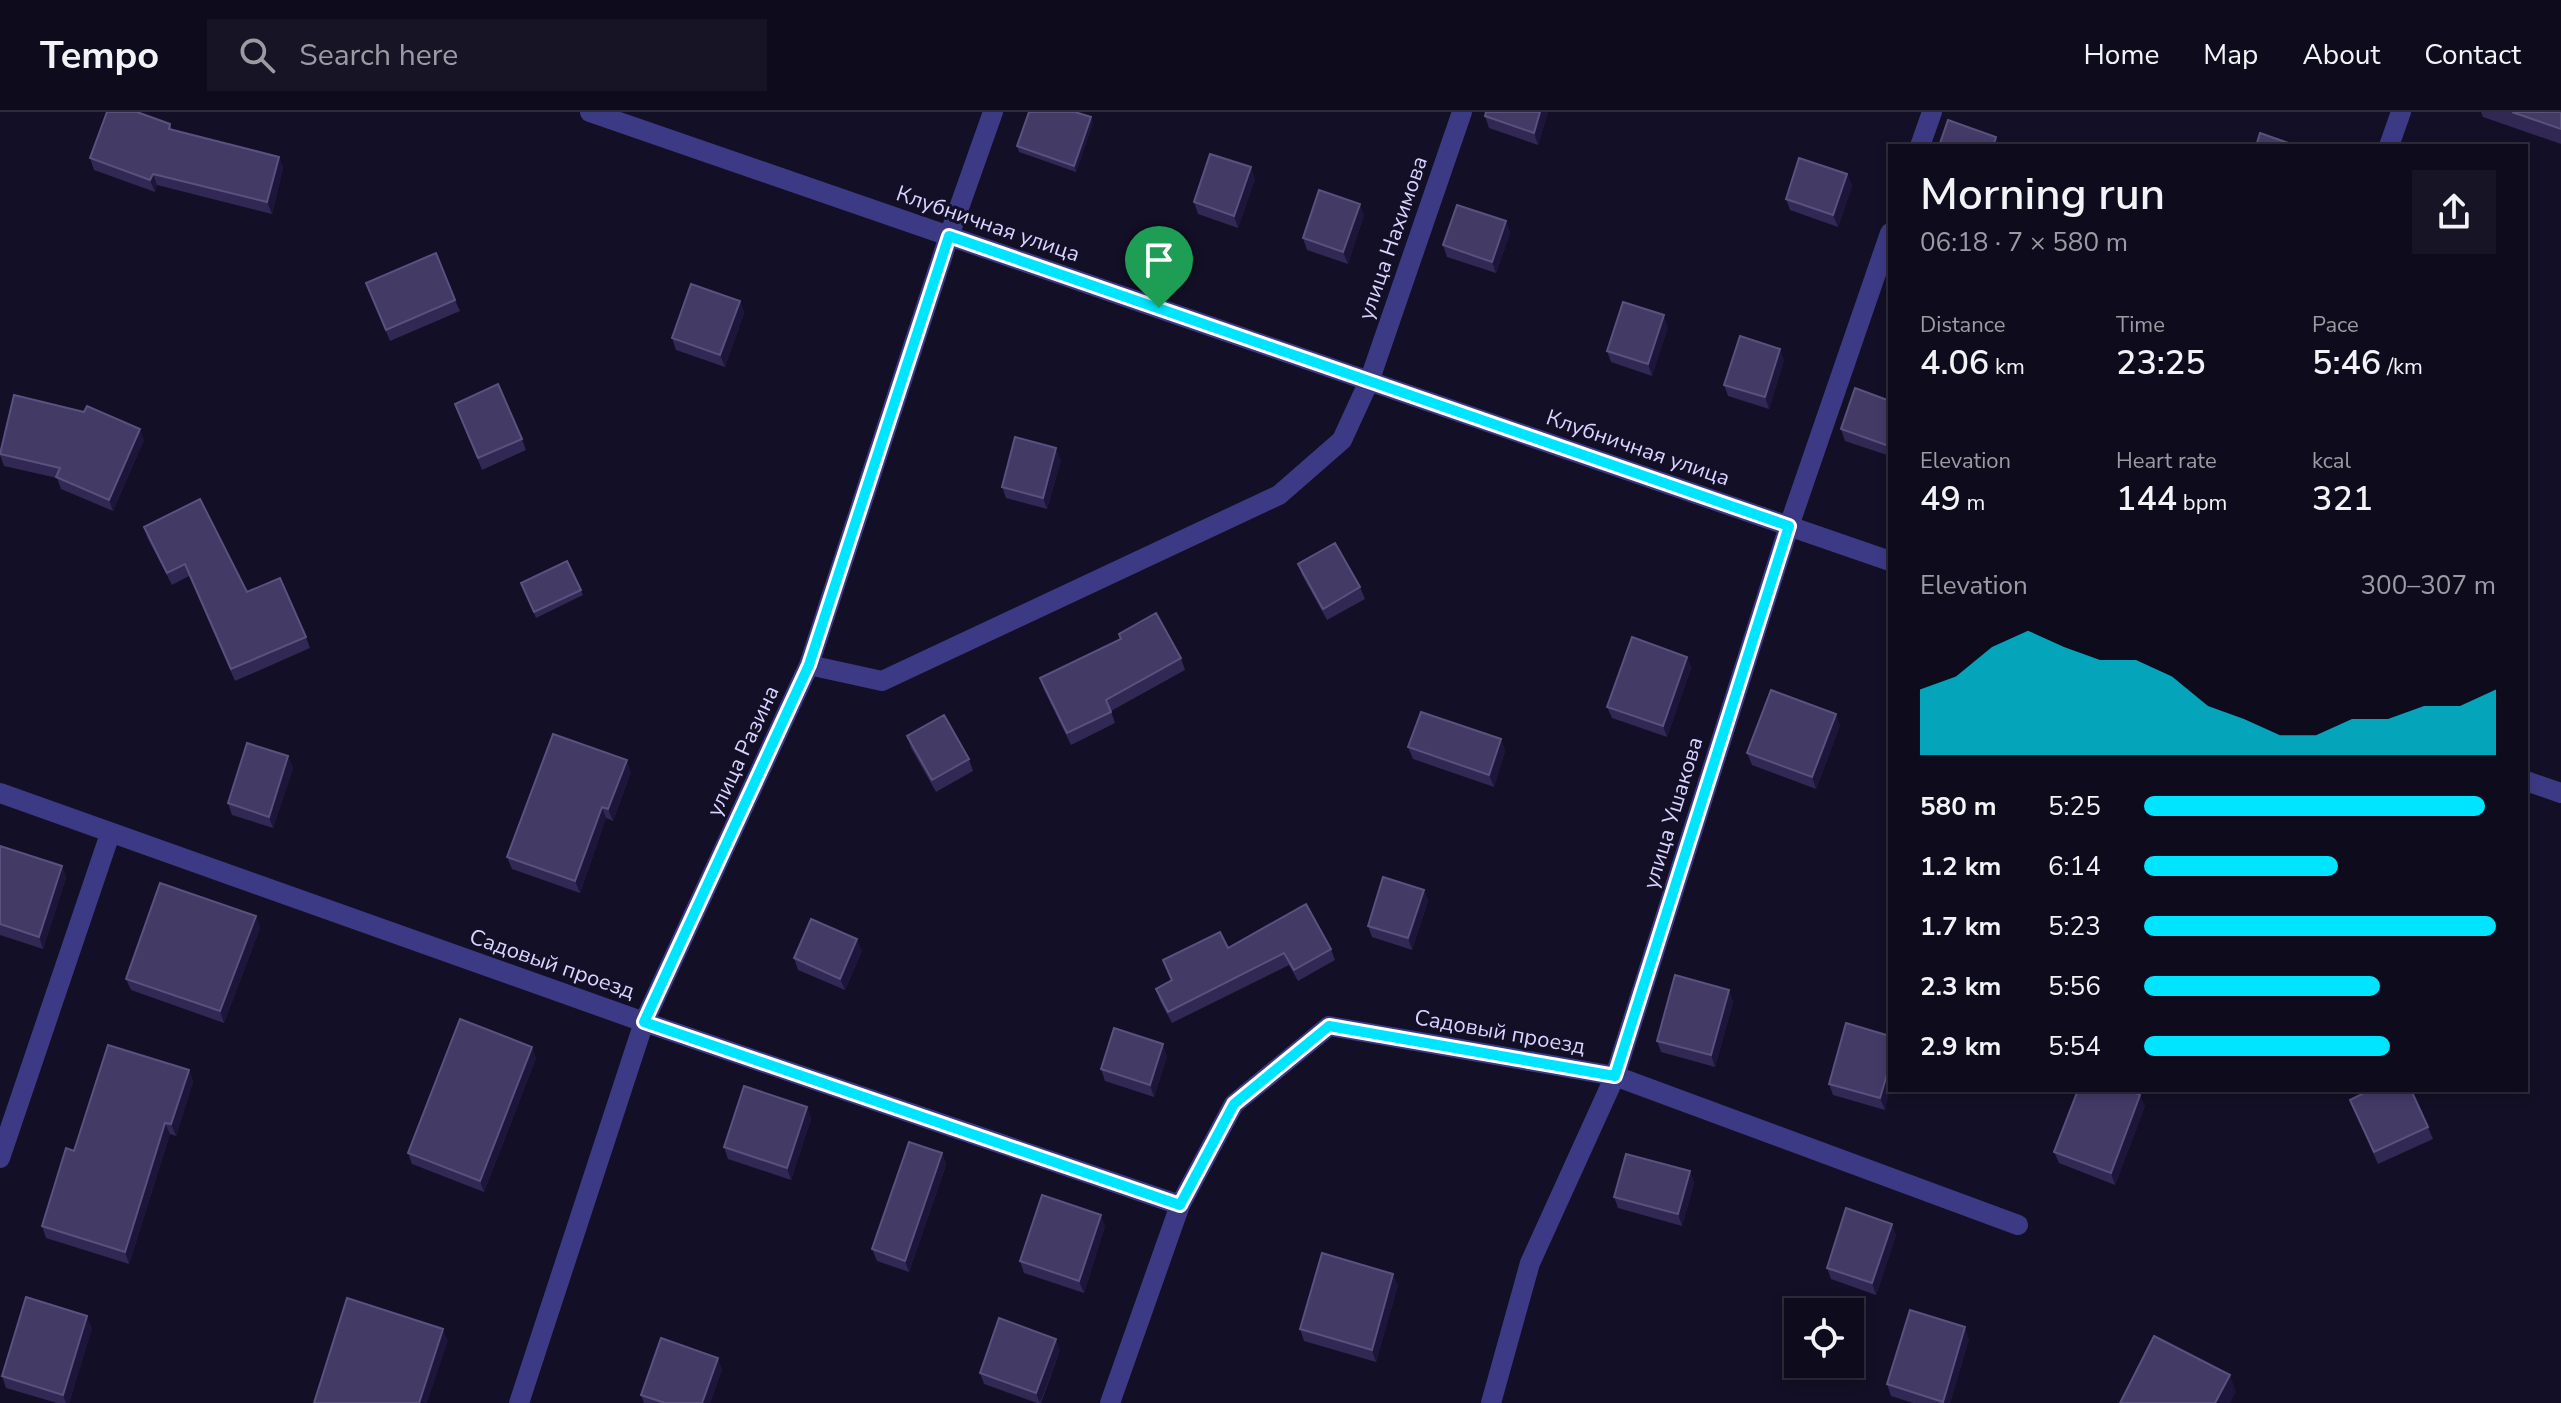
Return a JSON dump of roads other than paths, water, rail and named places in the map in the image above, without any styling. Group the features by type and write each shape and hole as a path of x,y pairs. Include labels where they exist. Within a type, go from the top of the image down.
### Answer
{"street":[{"name":"Клубничная улица","path":"590,112 1888,560"},
{"name":"улица Разина","path":"519,1403 644,1022 809,665 949,236 993,112"},
{"name":"улица Нахимова","path":"1370,379 1462,112"},
{"path":"1921,144 1932,112"},
{"path":"2390,144 2401,112"},
{"name":"улица Ушакова","path":"1491,1403 1530,1263 1615,1076 1789,526 1888,239"},
{"path":"809,665 882,681 1279,495 1342,440 1370,379"},
{"path":"2528,782 2561,793"},
{"name":"Садовый проезд","path":"0,793 644,1022 1180,1205"},
{"path":"0,1158 110,834"},
{"name":"Садовый проезд","path":"1110,1403 1180,1205 1234,1104 1329,1026 1615,1076 2018,1225"}]}
